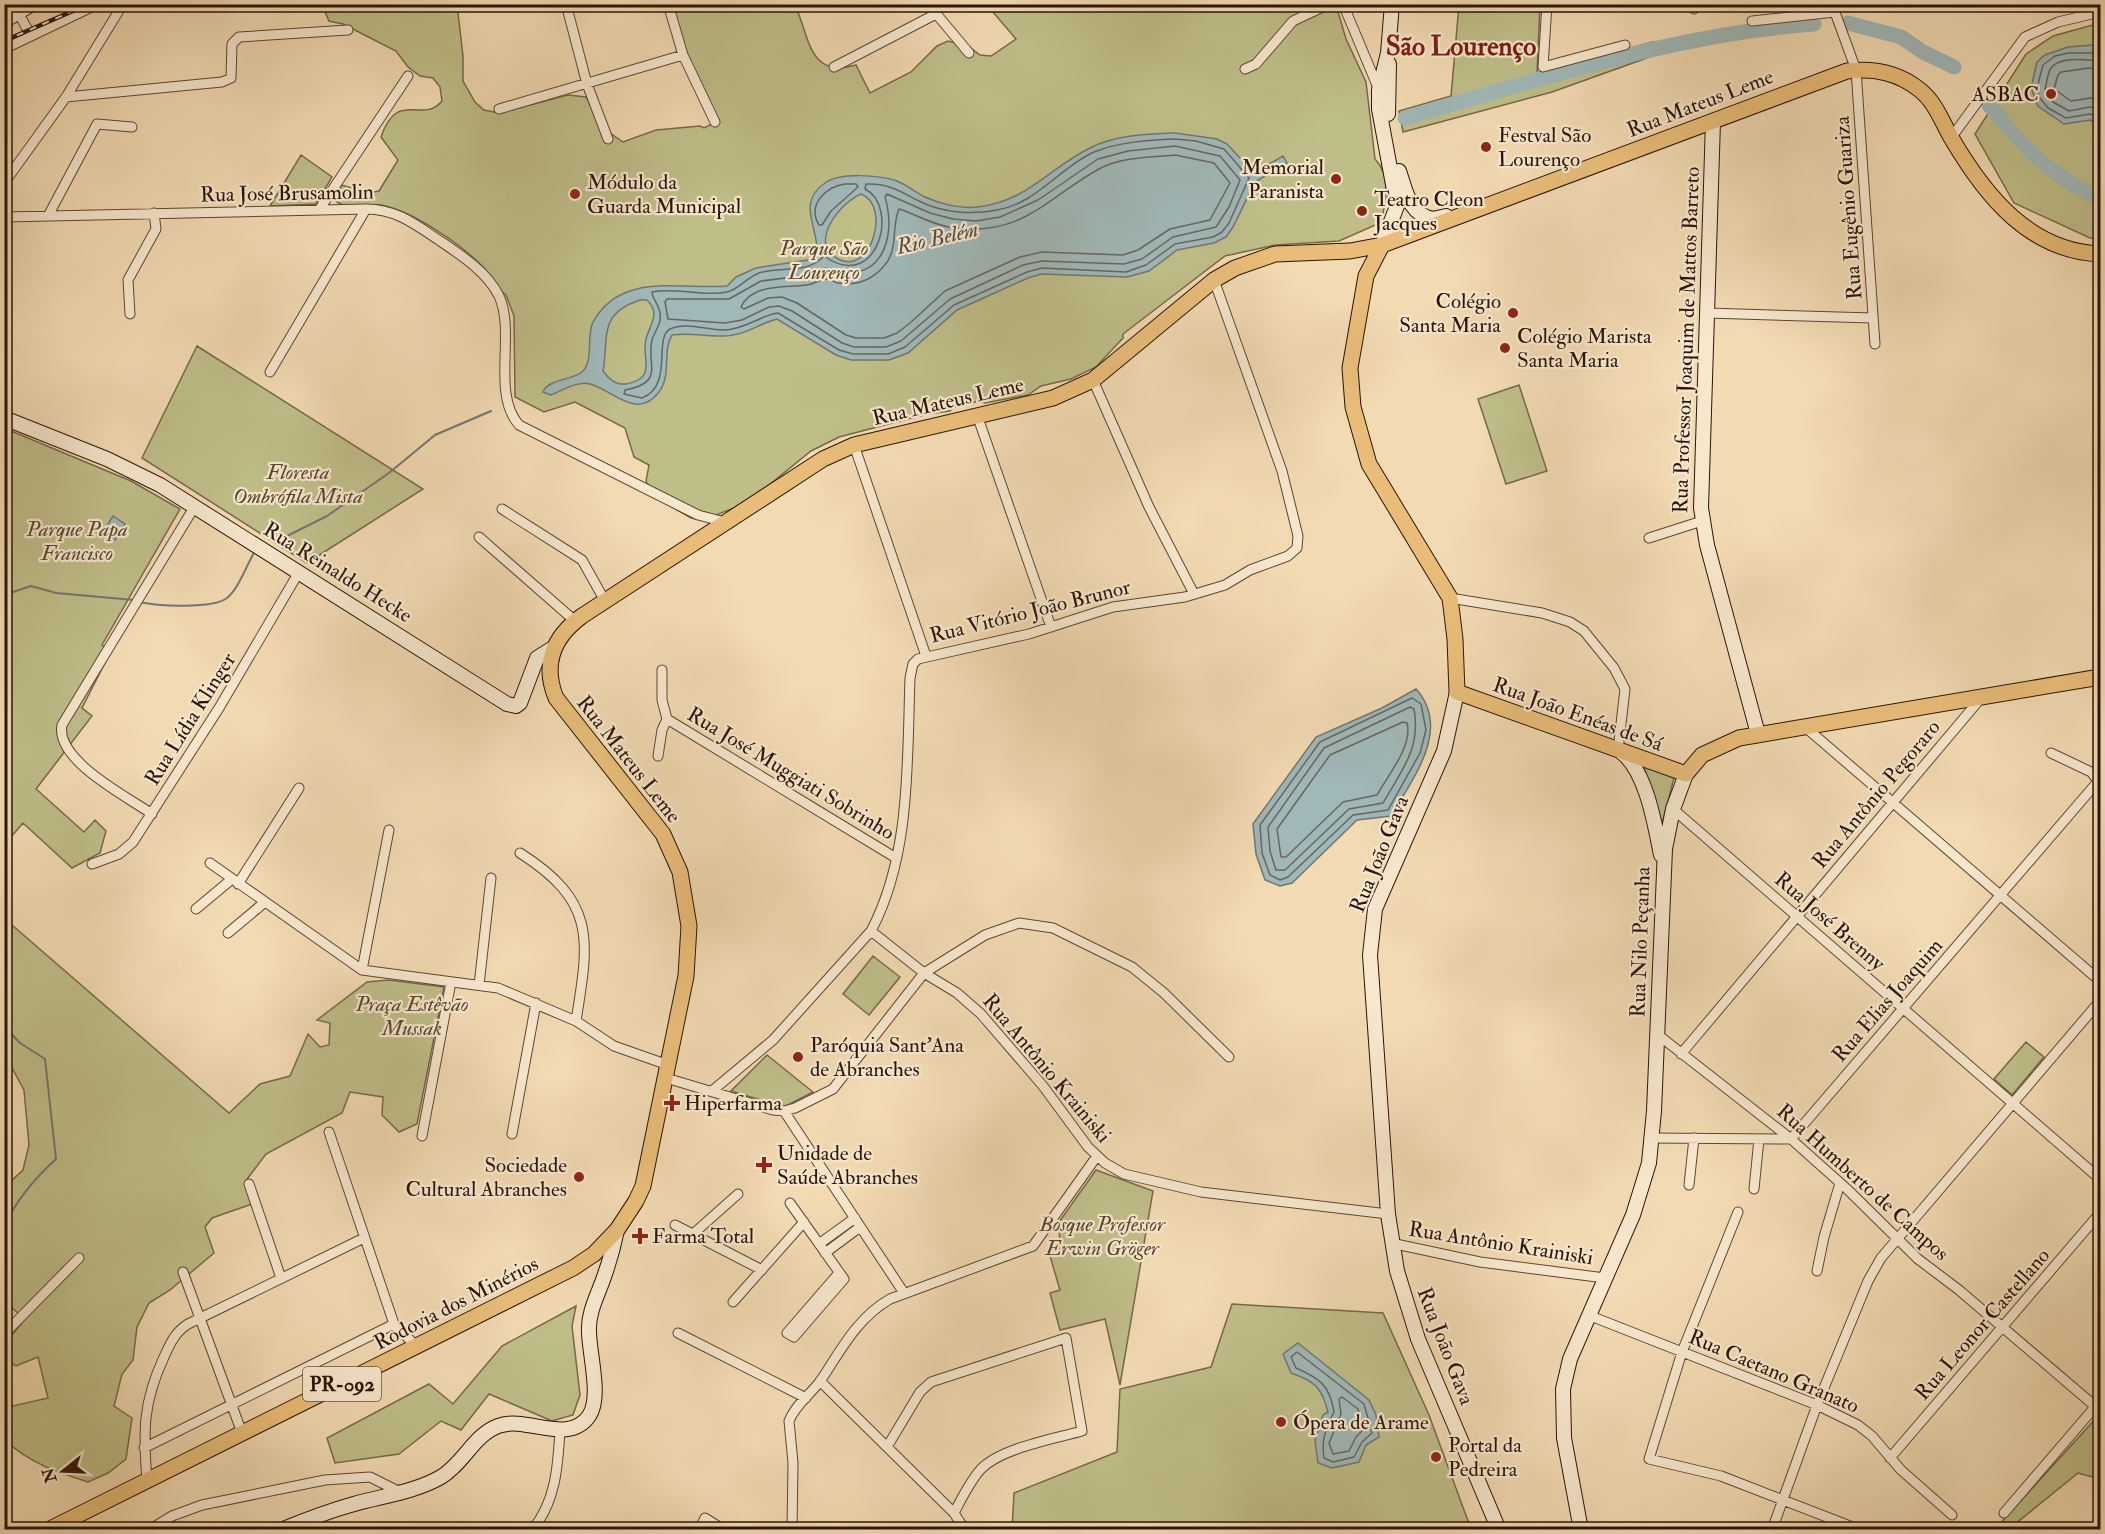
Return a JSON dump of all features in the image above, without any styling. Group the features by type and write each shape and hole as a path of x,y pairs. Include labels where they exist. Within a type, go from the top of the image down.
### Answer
{"main road":[{"path":"4,21 19,14 32,4"},
{"path":"1382,245 1397,206 1379,119 1379,90 1388,53 1392,4"},
{"path":"1388,53 1390,76 1388,124 1410,203 1421,216 1433,219 1481,211"},
{"name":"Rua Mateus Leme","path":"560,1430 574,1428 582,1423 592,1409 594,1392 590,1318 610,1259 617,1230 636,1202 643,1186 667,1072 689,945 687,907 682,881 672,853 652,818 556,698 549,668 553,648 575,621 823,459 854,445 1053,398 1093,380 1214,280 1249,262 1275,254 1350,251 1382,245 1481,211 1835,74 1856,70 1889,73 1920,90 1934,106 1951,138 1991,195 2031,232 2063,249 2100,254"},
{"name":"Rua Professor Joaquim de Mattos Barreto","path":"1713,121 1702,521 1758,734"},
{"path":"1367,272 1389,253 1457,225 1481,211"},
{"name":"Rua João Gava","path":"1382,245 1367,272 1350,368 1355,420 1369,465 1450,598 1455,639 1457,693 1444,752 1379,898 1371,932 1370,955 1388,1214 1391,1243 1400,1286 1418,1339 1499,1530"},
{"name":"Rua Mateus Leme","path":"1249,262 1353,258 1363,262 1367,272"},
{"name":"Rua Reinaldo Hecke","path":"4,418 128,468 195,506 507,704 516,706 523,699 537,658 553,648"},
{"name":"Rua Nilo Peçanha","path":"1581,1530 1564,1438 1562,1404 1570,1359 1640,1196 1652,1138 1664,868 1673,809 1686,774 1702,755 1714,747 1758,734 2100,676"},
{"name":"Rua João Enéas de Sá","path":"1457,693 1686,774"},
{"path":"1618,750 1632,759 1636,767 1652,813 1664,868"},
{"name":"Rodovia dos Minérios","path":"53,1528 583,1262 617,1230"},
{"path":"280,1530 336,1509 400,1492 442,1477 460,1462 484,1434 500,1425 522,1424 560,1430"}],"street":[{"path":"4,49 98,4"},
{"path":"4,183 66,97 123,4"},
{"path":"566,4 587,84 608,139"},
{"path":"668,4 683,55 715,122"},
{"path":"928,4 969,53"},
{"path":"1245,69 1256,64 1293,21 1329,4"},
{"path":"1343,4 1379,90"},
{"path":"1547,4 1543,67 1626,45"},
{"path":"1752,21 1833,8"},
{"name":"Rua Eugênio Guariza","path":"1833,8 1856,70 1875,344"},
{"path":"1951,138 2025,38 2058,22 2100,12"},
{"path":"19,14 31,36"},
{"path":"834,67 936,14"},
{"path":"66,97 222,82 231,78 232,44 235,39 348,30"},
{"path":"499,109 683,55"},
{"path":"319,210 408,76"},
{"path":"48,216 97,124 132,127"},
{"path":"270,372 366,208"},
{"name":"Rua José Brusamolin","path":"4,217 366,208 387,210 404,217 483,274 500,298 504,318 508,404 519,425 699,515 728,523"},
{"path":"130,314 128,280 156,229 154,213"},
{"name":"Rua Vitório João Brunor","path":"712,1091 773,1040 871,932 890,885 896,858 905,789 913,664 926,656 1008,640 1113,607 1194,594 1225,585 1250,570 1288,556 1297,548 1298,536 1282,471 1214,280"},
{"path":"1707,313 1874,318"},
{"path":"1093,380 1149,507 1194,594"},
{"path":"977,415 1051,627"},
{"path":"854,445 926,656"},
{"path":"152,814 83,766 63,743 62,725 195,506"},
{"path":"501,509 582,560 604,601"},
{"path":"1649,538 1702,521"},
{"path":"479,537 575,621"},
{"name":"Rua Lídia Klinger","path":"92,864 128,849 219,708 299,572"},
{"path":"1450,598 1542,613 1570,622 1584,631 1614,668 1625,688 1618,750"},
{"path":"658,756 662,730 667,719 662,700 662,670"},
{"name":"Rua Antônio Pegoraro","path":"1681,1054 1982,696"},
{"name":"Rua José Muggiati Sobrinho","path":"667,719 896,858"},
{"path":"1804,726 2100,981"},
{"path":"2051,753 2091,772 2100,781"},
{"name":"Rua Elias Joaquim","path":"1791,1139 2100,781"},
{"path":"196,909 235,881 299,788"},
{"name":"Rua José Brenny","path":"1673,809 2100,1179"},
{"path":"362,970 389,830"},
{"path":"520,853 542,867 562,885 580,920 585,961 576,1022"},
{"path":"210,863 362,970 479,985 510,992 576,1022 614,1046 667,1072 712,1091 759,1106 784,1111 822,1097 843,1079 924,973 959,950 997,930 1019,923 1053,928 1093,946 1142,974 1229,1057"},
{"path":"479,985 491,878"},
{"path":"228,933 265,902"},
{"name":"Rua Antônio Krainiski","path":"871,932 924,973 957,993 993,1026 1097,1156 1130,1176 1185,1190 1388,1214"},
{"path":"422,1136 451,982"},
{"path":"1772,1530 1817,1405 1868,1281 1896,1239 2100,1001"},
{"path":"512,1134 536,1003"},
{"name":"Rua Humberto de Campos","path":"1658,1034 1791,1139 1840,1183 1896,1239 2098,1404"},
{"path":"784,1111 904,1293"},
{"path":"329,1132 394,1324 417,1347"},
{"path":"1652,1138 1791,1139"},
{"path":"1689,1185 1694,1138"},
{"path":"1755,1189 1759,1139"},
{"path":"792,1530 793,1463 789,1421 820,1381 843,1343 872,1311 904,1293 1033,1246 1097,1156"},
{"path":"1817,1271 1824,1237 1840,1183"},
{"path":"249,1184 281,1278"},
{"path":"693,1234 738,1194"},
{"path":"790,1203 844,1279 794,1337 787,1333 839,1272"},
{"path":"1738,1212 1682,1352 1649,1459 1721,1476 1855,1528"},
{"name":"Rua Leonor Castellano","path":"1890,1458 2100,1213"},
{"path":"819,1244 855,1218"},
{"path":"733,1302 804,1222"},
{"path":"675,1225 762,1270"},
{"path":"825,1253 861,1227"},
{"path":"147,1480 144,1448 145,1410 158,1370 176,1334 200,1318 364,1238"},
{"name":"Rua Antônio Krainiski","path":"1391,1243 1479,1262 1605,1278"},
{"path":"4,1334 79,1258"},
{"path":"183,1272 242,1433"},
{"name":"Rua Caetano Granato","path":"1588,1315 1817,1405 1862,1428 1890,1458 1952,1515"},
{"name":"Rodovia dos Minérios","path":"144,1448 394,1324"},
{"path":"678,1333 806,1398"},
{"path":"887,1447 920,1392 931,1382 1065,1338 1082,1431 1011,1452 990,1461 976,1474 954,1513"},
{"path":"820,1381 954,1513 965,1530"},
{"path":"2004,1513 2098,1404"},
{"path":"532,1530 542,1516 553,1491 560,1430"},
{"path":"149,1530 171,1516 202,1505 325,1480 370,1477 400,1492"},
{"path":"699,1530 705,1518 724,1530"}],"green space":[{"name":"Parque São Lourenço","path":"322,5 457,5 463,56 463,81 475,102 484,110 499,113 568,95 586,97 603,128 623,142 656,130 700,126 704,128 712,124 670,5 795,5 808,42 820,61 828,66 840,68 856,65 870,93 911,72 937,46 948,41 968,46 980,55 991,56 1016,39 987,5 1336,5 1346,39 1366,82 1375,159 1384,173 1386,190 1384,207 1380,223 1339,241 1275,245 1225,256 1123,334 1123,338 1096,367 1071,379 1041,386 1028,395 985,403 979,401 954,407 950,411 927,414 839,437 811,451 747,503 703,520 691,518 655,497 646,481 649,465 634,457 625,428 575,402 544,412 515,397 514,316 506,295 476,260 440,232 404,212 381,205 343,205 333,198 342,185 369,193 379,191 398,160 381,137 388,122 402,110 426,110 442,101 440,87 433,78 420,76 408,67 396,51 343,24 329,21"},
{"path":"1459,5 1540,5 1537,73 1653,42 1658,54 1552,92 1403,132 1399,111 1451,96"},
{"name":"ASBAC","path":"2100,23 2100,239 2090,238 2014,203 1975,134 2026,54 2053,36"},
{"path":"301,155 332,177 316,204 270,206"},
{"name":"Floresta Ombrófila Mista","path":"197,346 423,489 307,563 142,458"},
{"path":"1519,385 1547,471 1506,484 1478,399"},
{"name":"Parque Papa Francisco","path":"4,428 131,481 180,509 102,645 111,651 82,708 92,716 36,789 84,832 95,820 106,831 100,853 72,868 23,823 5,844"},
{"path":"1643,764 1674,778 1662,824"},
{"name":"Praça Estêvão Mussak","path":"5,919 229,1113 260,1084 290,1076 308,1034 320,1047 329,1045 330,1023 317,1020 367,982 389,980 444,987 417,1124 399,1132 382,1115 383,1097 350,1092 342,1113 266,1154 245,1182 252,1204 212,1218 205,1227 214,1253 170,1290 149,1303 137,1327 133,1360 122,1374 114,1406 132,1418 126,1459 108,1473 88,1482 34,1461 5,1440 8,1407 48,1398 38,1357 16,1366 5,1359 4,1345 25,1319 5,1302 5,1199 9,1183 23,1170 29,1145 24,1090 5,1055"},
{"path":"873,956 900,977 869,1015 843,994"},
{"path":"2026,1042 2044,1057 2012,1095 1994,1079"},
{"path":"767,1055 813,1092 784,1107 731,1091"},
{"name":"Bosque Professor Erwin Gröger","path":"1096,1170 1153,1191 1120,1385 1105,1319 1060,1330 1050,1293 1060,1290 1050,1256 1060,1250 1059,1222"},
{"path":"1232,1304 1383,1313 1429,1415 1471,1529 1012,1530 1014,1493 1117,1452 1120,1389 1211,1367"},
{"path":"576,1306 572,1326 580,1395 573,1415 552,1421 489,1394 461,1430 441,1421 399,1454 335,1463 327,1438 429,1384 453,1404 502,1346"},
{"path":"2100,1414 2100,1479 2078,1473 2009,1529 1995,1529"}],"water":[{"path":"2093,45 2100,48 2100,125 2090,120 2064,124 2038,106 2031,88 2037,62 2045,55 2068,47"},
{"path":"1175,133 1217,139 1227,144 1254,173 1283,156 1287,163 1255,182 1226,237 1214,243 1177,250 1149,271 1127,277 1041,274 1028,278 957,310 908,353 889,360 851,360 836,355 777,319 731,335 672,335 669,341 663,385 651,400 642,404 625,401 599,387 586,383 551,395 543,392 550,384 573,377 583,371 588,360 593,322 605,306 619,295 653,286 727,286 736,277 756,268 814,259 817,250 810,211 811,201 825,183 832,180 850,176 889,179 937,202 958,207 978,207 995,204 1025,191 1075,156 1110,140","holes":["861,194 870,201 875,211 874,237 860,258 850,262 838,259 829,252 826,234 837,214 853,198","640,300 647,300 654,315 646,339 645,372 636,381 619,384 603,371 608,328 617,312"]},
{"path":"113,516 125,524 115,540 103,532"},
{"path":"1416,689 1426,704 1430,720 1430,737 1418,770 1391,816 1357,820 1292,883 1280,886 1265,880 1256,854 1253,824 1316,737 1382,708"},
{"path":"1298,1343 1369,1400 1376,1415 1379,1437 1366,1445 1359,1462 1332,1468 1318,1463 1315,1441 1323,1415 1328,1412 1316,1386 1291,1373 1283,1354"}],"waterway":[{"name":"Rio Belém","path":"1848,23 1901,37 1923,52 1954,67"},
{"name":"Rio Belém","path":"1405,118 1556,74 1658,48 1762,29 1814,24"},
{"name":"Rio Belém","path":"1989,105 2038,159 2051,170 2100,199"},
{"name":"Rio Belém","path":"279,540 327,516 389,473 435,435 491,411"},
{"name":"Rio Belém","path":"139,602 185,606 220,601 227,598 235,589 254,553"},
{"name":"Rio Belém","path":"4,595 31,586 56,593 134,600"},
{"path":"4,1026 20,1043 45,1059 56,1159 27,1190 4,1226"}],"railway":[{"path":"4,41 89,4"}],"place":[{"name":"ASBAC","path":"2051,94"},
{"name":"Festval São Lourenço","path":"1486,147"},
{"name":"Memorial Paranista","path":"1336,179"},
{"name":"Módulo da Guarda Municipal","path":"575,194"},
{"name":"Teatro Cleon Jacques","path":"1362,211"},
{"name":"Colégio Santa Maria","path":"1513,313"},
{"name":"Colégio Marista Santa Maria","path":"1505,348"},
{"name":"Paróquia Sant'Ana de Abranches","path":"798,1057"},
{"name":"Hiperfarma","path":"672,1103"},
{"name":"Unidade de Saúde Abranches","path":"764,1165"},
{"name":"Sociedade Cultural Abranches","path":"579,1177"},
{"name":"Farma Total","path":"640,1236"},
{"name":"Ópera de Arame","path":"1281,1422"},
{"name":"Portal da Pedreira","path":"1436,1457"}],"district":[{"name":"São Lourenço","path":"1461,46"}]}
